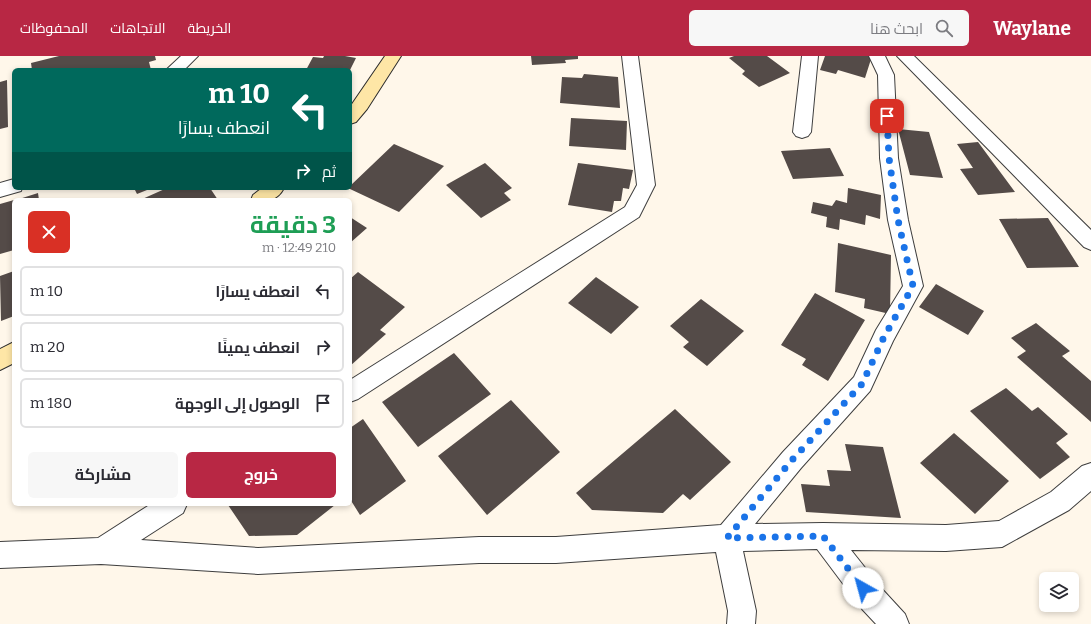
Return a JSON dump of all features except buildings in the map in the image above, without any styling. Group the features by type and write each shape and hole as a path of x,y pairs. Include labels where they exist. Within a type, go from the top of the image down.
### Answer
{"main road":[{"path":"352,116 361,105 393,56"},
{"path":"262,198 272,190"},
{"path":"0,360 12,353"}],"street":[{"path":"176,68 190,56"},
{"path":"352,391 632,212 646,185 630,56"},
{"path":"802,132 810,56"},
{"path":"727,538 792,460 862,384 884,337 913,286 898,220 889,158 886,75 877,56"},
{"path":"905,56 1091,242"},
{"path":"0,190 12,187"},
{"path":"0,555 101,551 258,561 479,550 556,550 727,538 823,536 946,538 1002,534 1060,501 1091,475"},
{"path":"101,551 171,506"},
{"path":"823,536 872,599 895,624"},
{"path":"727,538 742,611 741,624"}],"route":[{"path":"863,588 823,536 727,538 792,460 862,384 884,337 913,286 898,220 889,158 887,116"}]}
